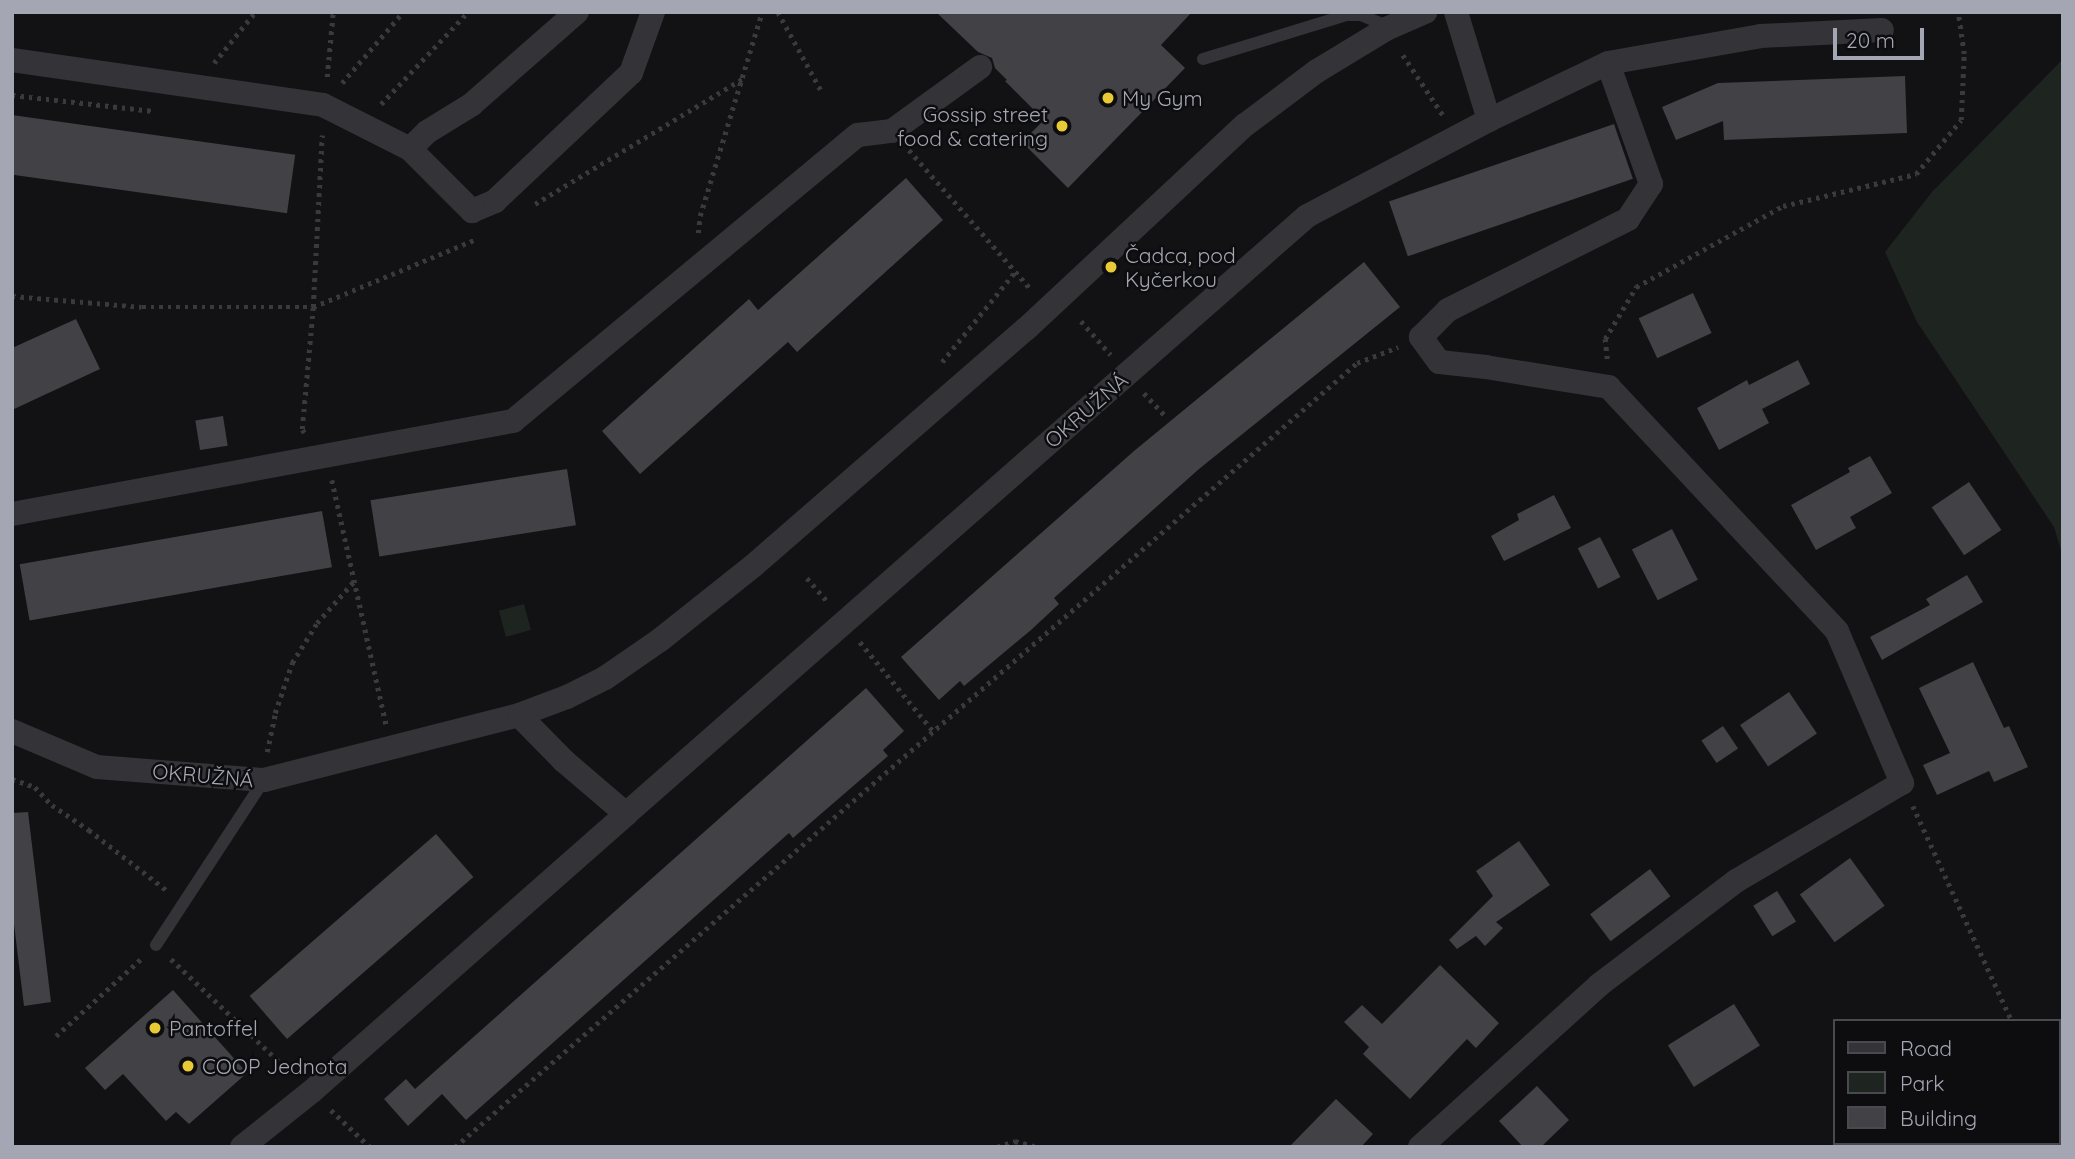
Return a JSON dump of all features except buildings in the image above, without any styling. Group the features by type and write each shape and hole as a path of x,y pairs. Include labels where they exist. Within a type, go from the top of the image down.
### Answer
{"street":[{"path":"410,149 427,132 471,105 578,12"},
{"path":"12,60 324,105 410,149 472,211 495,201 631,73 653,12"},
{"name":"OKRUŽNÁ","path":"12,731 97,767 264,780 519,715 567,697 605,678 660,640 753,566 1049,307 1245,125 1317,71 1390,28 1425,12"},
{"path":"1457,12 1489,120"},
{"name":"OKRUŽNÁ","path":"242,1147 311,1092 1307,216 1457,136 1608,62 1760,36 1882,30"},
{"path":"1420,1147 1620,969 1736,881 1902,783 1837,631 1609,387 1439,362 1421,337 1448,310 1628,219 1651,184 1608,62"},
{"path":"12,514 513,421 858,135 892,131 980,67"},
{"path":"519,715 564,761 626,814"}],"lane":[{"path":"1203,59 1347,15 1361,15 1390,28"},
{"path":"156,945 264,780"}],"path":[{"path":"213,65 255,12"},
{"path":"302,429 333,12"},
{"path":"324,105 403,12"},
{"path":"374,107 382,103 468,12"},
{"path":"700,216 762,12"},
{"path":"778,12 822,92"},
{"path":"1609,387 1605,339 1636,287 1783,206 1916,173 1961,120 1964,54 1958,12"},
{"path":"1403,55 1457,136"},
{"path":"529,207 744,78"},
{"path":"892,131 1049,307"},
{"path":"12,296 142,307 313,307 482,235"},
{"path":"937,369 1015,272"},
{"path":"455,1147 1357,362 1421,337"},
{"path":"335,486 386,724"},
{"path":"807,578 933,731"},
{"path":"264,780 270,732 292,663 317,623 355,579"},
{"path":"12,779 35,787 52,805 184,903"},
{"path":"1902,783 2011,1019"},
{"path":"56,1036 156,945 370,1147"},
{"path":"997,1147 1014,1141 1037,1147"}],"green space":[{"path":"2063,59 2063,557 2054,527 1917,322 1885,252 1932,192"},
{"path":"524,604 531,630 506,637 499,611"}],"place":[{"name":"My Gym","path":"1108,98"},
{"name":"Gossip street food & catering","path":"1062,126"},
{"name":"Čadca, pod Kyčerkou","path":"1111,267"},
{"name":"Pantoffel","path":"155,1028"},
{"name":"COOP Jednota","path":"188,1066"}]}
